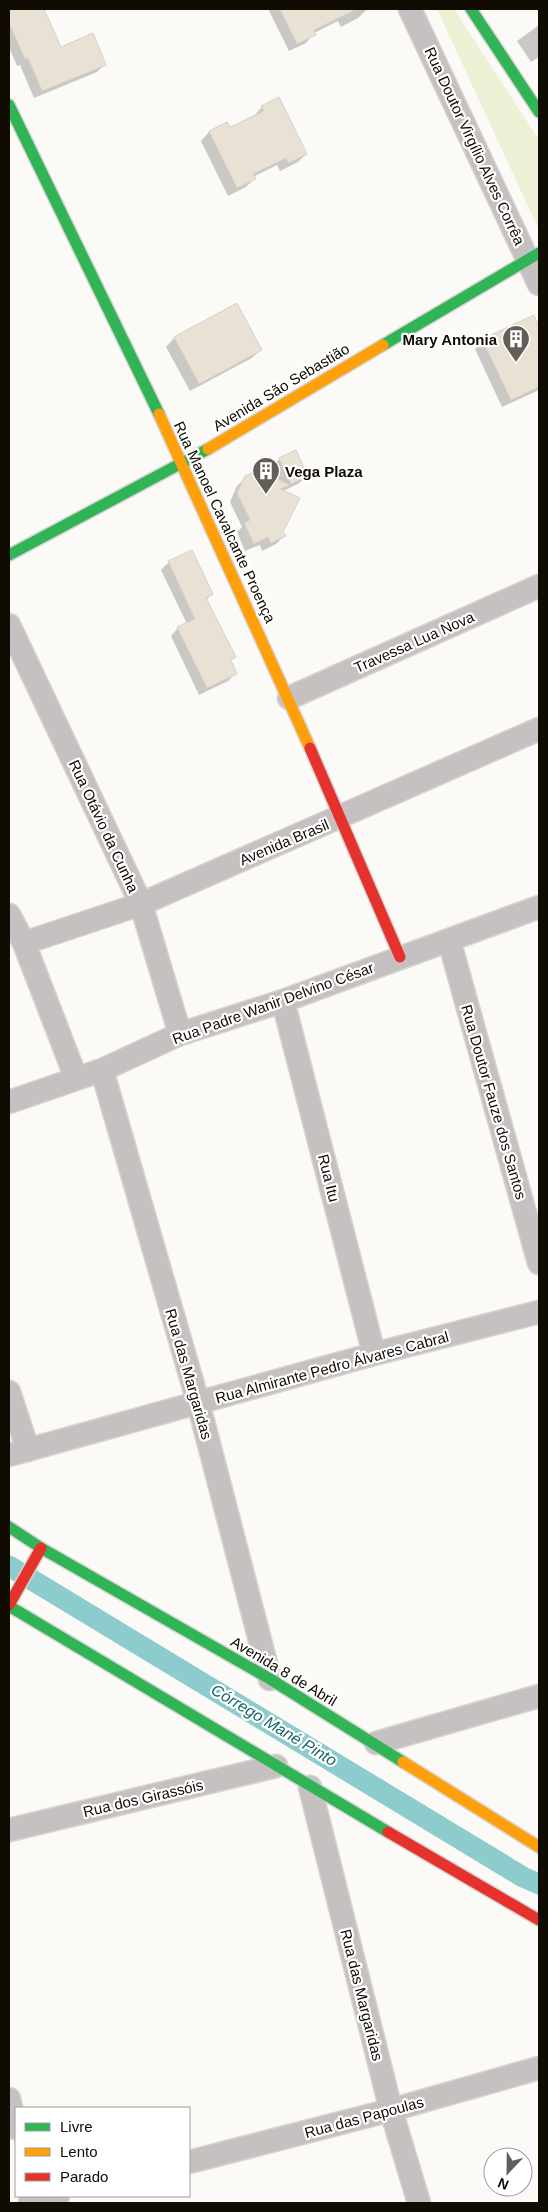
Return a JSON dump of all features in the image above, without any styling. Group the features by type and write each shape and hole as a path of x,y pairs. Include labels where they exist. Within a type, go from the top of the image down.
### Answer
{"street":[{"name":"Rua Doutor Virgílio Alves Corrêa","path":"410,9 534,256 539,284"},
{"path":"471,9 539,112"},
{"name":"Rua Manoel Cavalcante Proença","path":"9,105 183,464 288,698 338,818 400,957"},
{"name":"Avenida São Sebastião","path":"9,555 183,464 534,256"},
{"name":"Travessa Lua Nova","path":"288,698 539,586"},
{"name":"Rua Otávio da Cunha","path":"9,625 141,904 180,1034"},
{"name":"Avenida Brasil","path":"24,943 141,904 539,729"},
{"name":"Rua Padre Wanir Delvino César","path":"9,1102 102,1070 180,1034 283,1001 539,907"},
{"path":"9,915 24,943 76,1078"},
{"name":"Rua Doutor Fauze dos Santos","path":"449,940 539,1263"},
{"name":"Rua Itu","path":"283,1001 374,1354"},
{"name":"Rua das Margaridas","path":"102,1070 198,1402 270,1679"},
{"name":"Rua Almirante Pedro Álvares Cabral","path":"18,1453 374,1354 539,1312"},
{"path":"9,1392 18,1453"},
{"name":"Avenida 8 de Abril","path":"9,1527 41,1548 270,1679 376,1743 539,1847"},
{"path":"41,1548 9,1606 474,1884 539,1920"},
{"path":"376,1743 539,1696"},
{"name":"Rua dos Girassóis","path":"9,1830 276,1766"},
{"name":"Rua das Margaridas","path":"310,1786 391,2110 419,2203"},
{"name":"Rua das Papoulas","path":"190,2162 391,2110 539,2068"},
{"path":"9,2100 15,2124"},
{"path":"34,2201 53,2197"}],"green space":[{"path":"437,9 454,9 539,140 539,230"}],"building":[{"path":"9,9 44,9 61,47 93,33 106,65 42,91 28,58 25,59 9,23"},
{"path":"280,9 357,9 314,30 316,35 297,44"},
{"path":"279,97 307,154 288,163 286,158 253,174 256,179 237,188 209,131 227,122 230,127 264,111 261,106"},
{"path":"237,303 262,350 199,384 174,337"},
{"name":"Mary Antonia","path":"534,315 539,327 539,387 511,400 482,339"},
{"path":"296,450 308,476 291,484 279,458"},
{"name":"Vega Plaza","path":"258,470 290,485 280,489 300,498 283,532 286,536 271,543 268,537 254,544 244,523 250,520 237,493 245,476"},
{"path":"192,550 213,594 206,598 236,657 231,660 237,674 207,688 177,627 195,619 168,561"}],"waterway":[{"name":"Córrego Mané Pinto","path":"9,1566 523,1877 539,1884"}],"traffic: fast":[{"path":"471,9 539,112"},
{"path":"9,105 159,414"},
{"path":"383,345 539,253"},
{"path":"9,555 208,449"},
{"path":"9,1527 41,1548 270,1679 403,1762"},
{"path":"9,1606 388,1832"}],"traffic: slow":[{"path":"208,449 383,345"},
{"path":"159,414 310,748"},
{"path":"403,1762 539,1847"}],"traffic: jam":[{"path":"310,748 400,957"},
{"path":"9,1605 41,1548"},
{"path":"388,1832 539,1920"}],"place":[{"name":"Mary Antonia","path":"516,363"},
{"name":"Vega Plaza","path":"266,495"}]}
